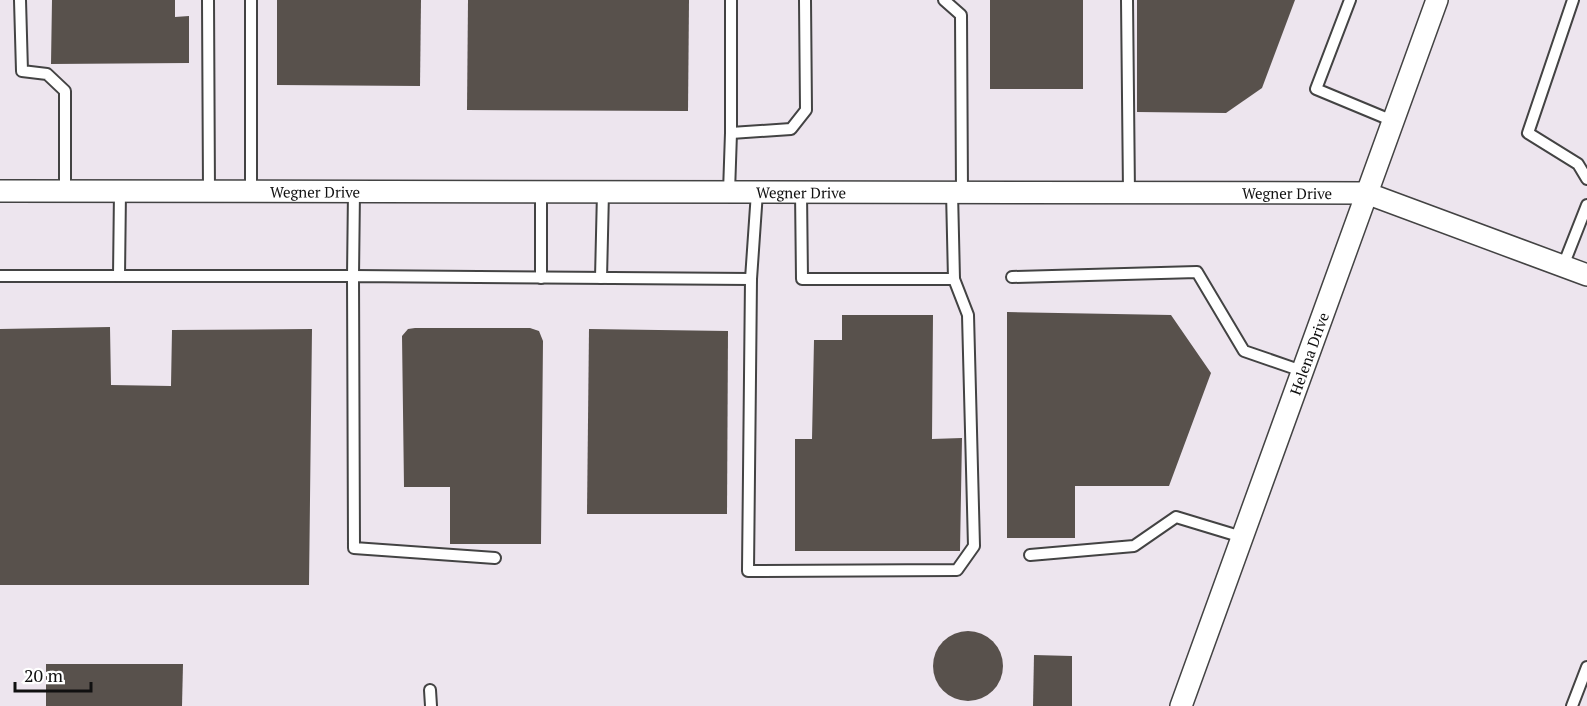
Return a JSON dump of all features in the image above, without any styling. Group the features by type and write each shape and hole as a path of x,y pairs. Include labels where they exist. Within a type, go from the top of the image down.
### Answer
{"street":[{"name":"Helena Drive","path":"1181,706 1437,0"},
{"name":"Wegner Drive","path":"0,190 1366,193 1587,275"}],"lane":[{"path":"20,0 22,71 47,74 65,91 64,191"},
{"path":"208,0 209,191"},
{"path":"251,0 251,191"},
{"path":"729,192 731,0"},
{"path":"731,133 791,129 806,110 805,0"},
{"path":"757,192 752,279 748,571 957,570 974,546 968,315 954,279 961,15 944,0"},
{"path":"1127,0 1129,192"},
{"path":"1350,0 1316,89 1393,121"},
{"path":"1573,0 1528,133 1578,164 1587,179"},
{"path":"119,276 120,191"},
{"path":"354,191 354,548 495,558"},
{"path":"541,191 541,278"},
{"path":"601,278 603,192"},
{"path":"801,192 802,279 954,279"},
{"path":"1563,266 1587,205"},
{"path":"1012,277 1197,272 1244,351 1302,371"},
{"path":"0,276 752,279"},
{"path":"1030,555 1134,546 1176,518 1242,537"},
{"path":"1572,706 1587,667"},
{"path":"430,690 431,706"}],"shaded area":[{"path":"0,0 1587,0 1587,706 0,706"}],"building":[{"path":"52,0 175,0 175,17 189,16 189,63 51,64"},
{"path":"277,0 421,0 420,86 277,85"},
{"path":"468,0 689,0 688,111 467,110"},
{"path":"990,0 1083,0 1083,89 990,89"},
{"path":"1137,0 1295,0 1262,88 1226,113 1137,112"},
{"path":"1007,312 1171,315 1211,373 1169,486 1075,486 1075,538 1007,538"},
{"path":"842,315 933,315 932,439 962,438 960,551 795,551 795,439 812,439 814,340 842,340"},
{"path":"110,327 111,385 171,386 172,330 312,329 309,585 0,585 0,329"},
{"path":"415,328 530,328 539,331 543,341 541,544 450,544 450,487 404,487 402,336 408,329"},
{"path":"589,329 728,331 727,514 587,514"},
{"path":"968,631 987,637 997,647 1003,666 997,685 987,695 968,701 949,695 939,685 933,666 939,647 949,637"},
{"path":"1034,655 1072,656 1072,706 1033,706"},
{"path":"46,664 183,664 182,706 46,706"}]}
